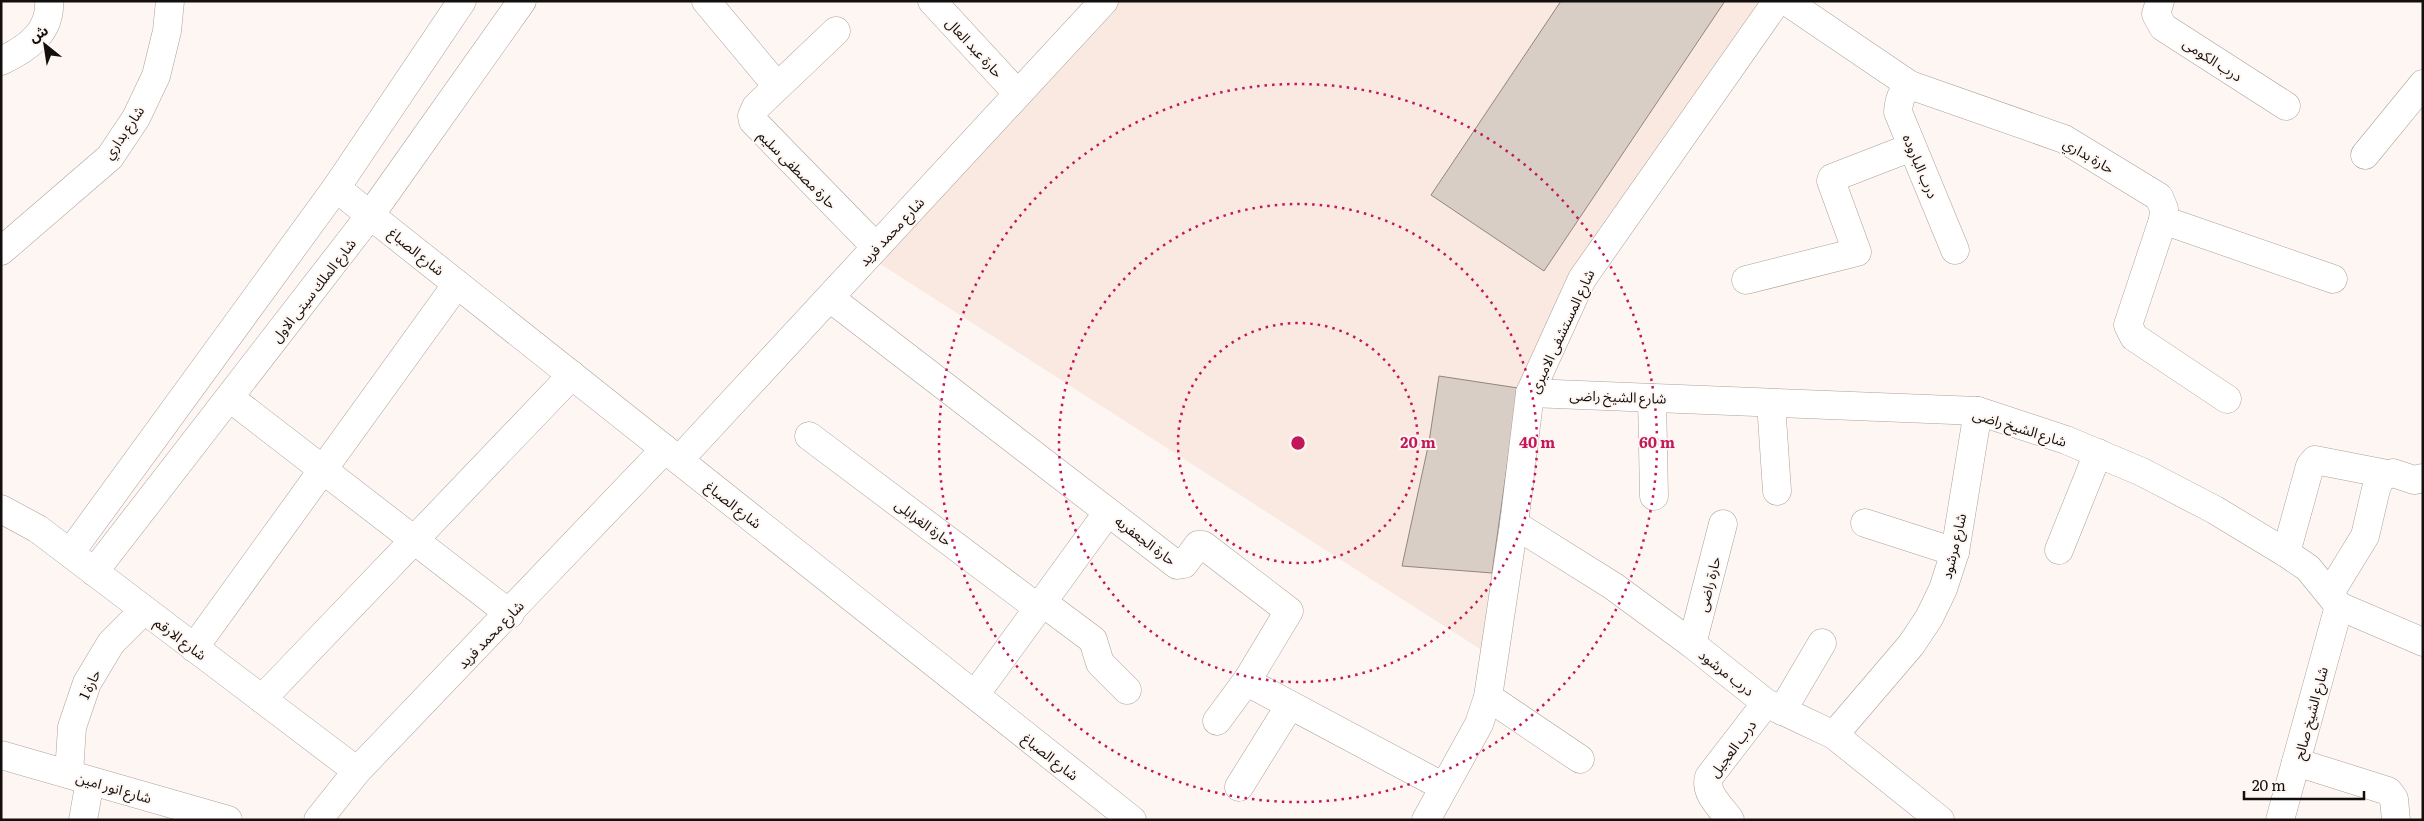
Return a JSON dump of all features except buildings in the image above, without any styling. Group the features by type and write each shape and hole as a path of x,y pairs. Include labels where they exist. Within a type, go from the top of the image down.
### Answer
{"street":[{"path":"1,61 31,44 43,30 50,13 48,1"},
{"name":"شارع بداري","path":"1,251 110,157 136,118 156,76 167,32 170,1"},
{"path":"70,553 336,188 462,1"},
{"name":"شارع الملك سيتى الاول","path":"94,572 371,214 522,1"},
{"path":"706,1 777,86"},
{"name":"حارة عبد العال","path":"932,1 1018,94"},
{"name":"شارع محمد فريد","path":"320,819 357,772 510,614 830,298 1104,1"},
{"name":"شارع المستشفى الاميرى","path":"1426,820 1479,724 1488,697 1514,524 1530,393 1582,279 1776,1"},
{"name":"حارة بداري","path":"1786,1 1910,85 2064,139 2159,197 2164,209 2163,220"},
{"name":"درب الكومى","path":"2160,1 2156,14 2163,27 2286,106"},
{"name":"حارة مصطفى سليم","path":"836,32 777,86 753,111 755,125 876,247"},
{"path":"2366,155 2423,84"},
{"name":"درب الباروده","path":"1910,85 1898,101 1898,112 1955,250"},
{"path":"1746,280 1857,252 1831,181 1832,178 1912,147"},
{"name":"شارع الصباغ","path":"336,188 1132,820"},
{"path":"2226,399 2134,337 2130,332 2129,319 2163,220 2333,280"},
{"path":"194,648 458,284"},
{"name":"حارة الجعفريه","path":"830,298 1180,566 1184,564 1198,545 1203,545 1289,611 1248,679"},
{"path":"262,699 572,375"},
{"name":"شارع الشيخ راضى","path":"1530,393 1978,411 2066,440 2098,453 2142,472 2216,510 2308,568 2335,600 2423,642"},
{"path":"230,398 510,614"},
{"path":"1652,398 1654,496"},
{"path":"1771,403 1777,491"},
{"name":"شارع مرشود","path":"1834,736 1911,645 1943,589 1955,552 1978,411"},
{"name":"حارة الغرابلى","path":"809,436 1040,605 1093,640 1100,664 1127,690"},
{"path":"2059,550 2098,453"},
{"path":"2286,553 2310,466 2315,460 2387,474 2394,473 2414,480 2423,478"},
{"name":"شارع الشيخ صالح","path":"2280,820 2335,600 2365,536 2377,483 2387,474"},
{"name":"شارع الارقم","path":"1,509 38,530 70,553 357,772"},
{"path":"975,695 1108,512"},
{"path":"1865,522 1955,552"},
{"name":"درب مرشود","path":"1514,524 1613,586 1774,707 1834,736 1940,820"},
{"name":"حارة راضى","path":"1692,644 1723,524"},
{"name":"حارة 1","path":"83,820 80,778 72,727 87,683 111,643 144,610"},
{"path":"1774,707 1822,642"},
{"path":"1217,721 1248,679 1249,683 1444,786"},
{"path":"1488,697 1580,759"},
{"path":"1238,787 1290,705"},
{"name":"درب العجيل","path":"1730,820 1710,793 1707,782 1709,777 1774,707"},
{"name":"شارع انور امين","path":"1,755 228,820"},
{"path":"2296,762 2388,791 2394,799 2396,820"}],"shaded area":[{"path":"1104,1 1777,1 1582,279 1530,393 1494,658 868,256"}]}
